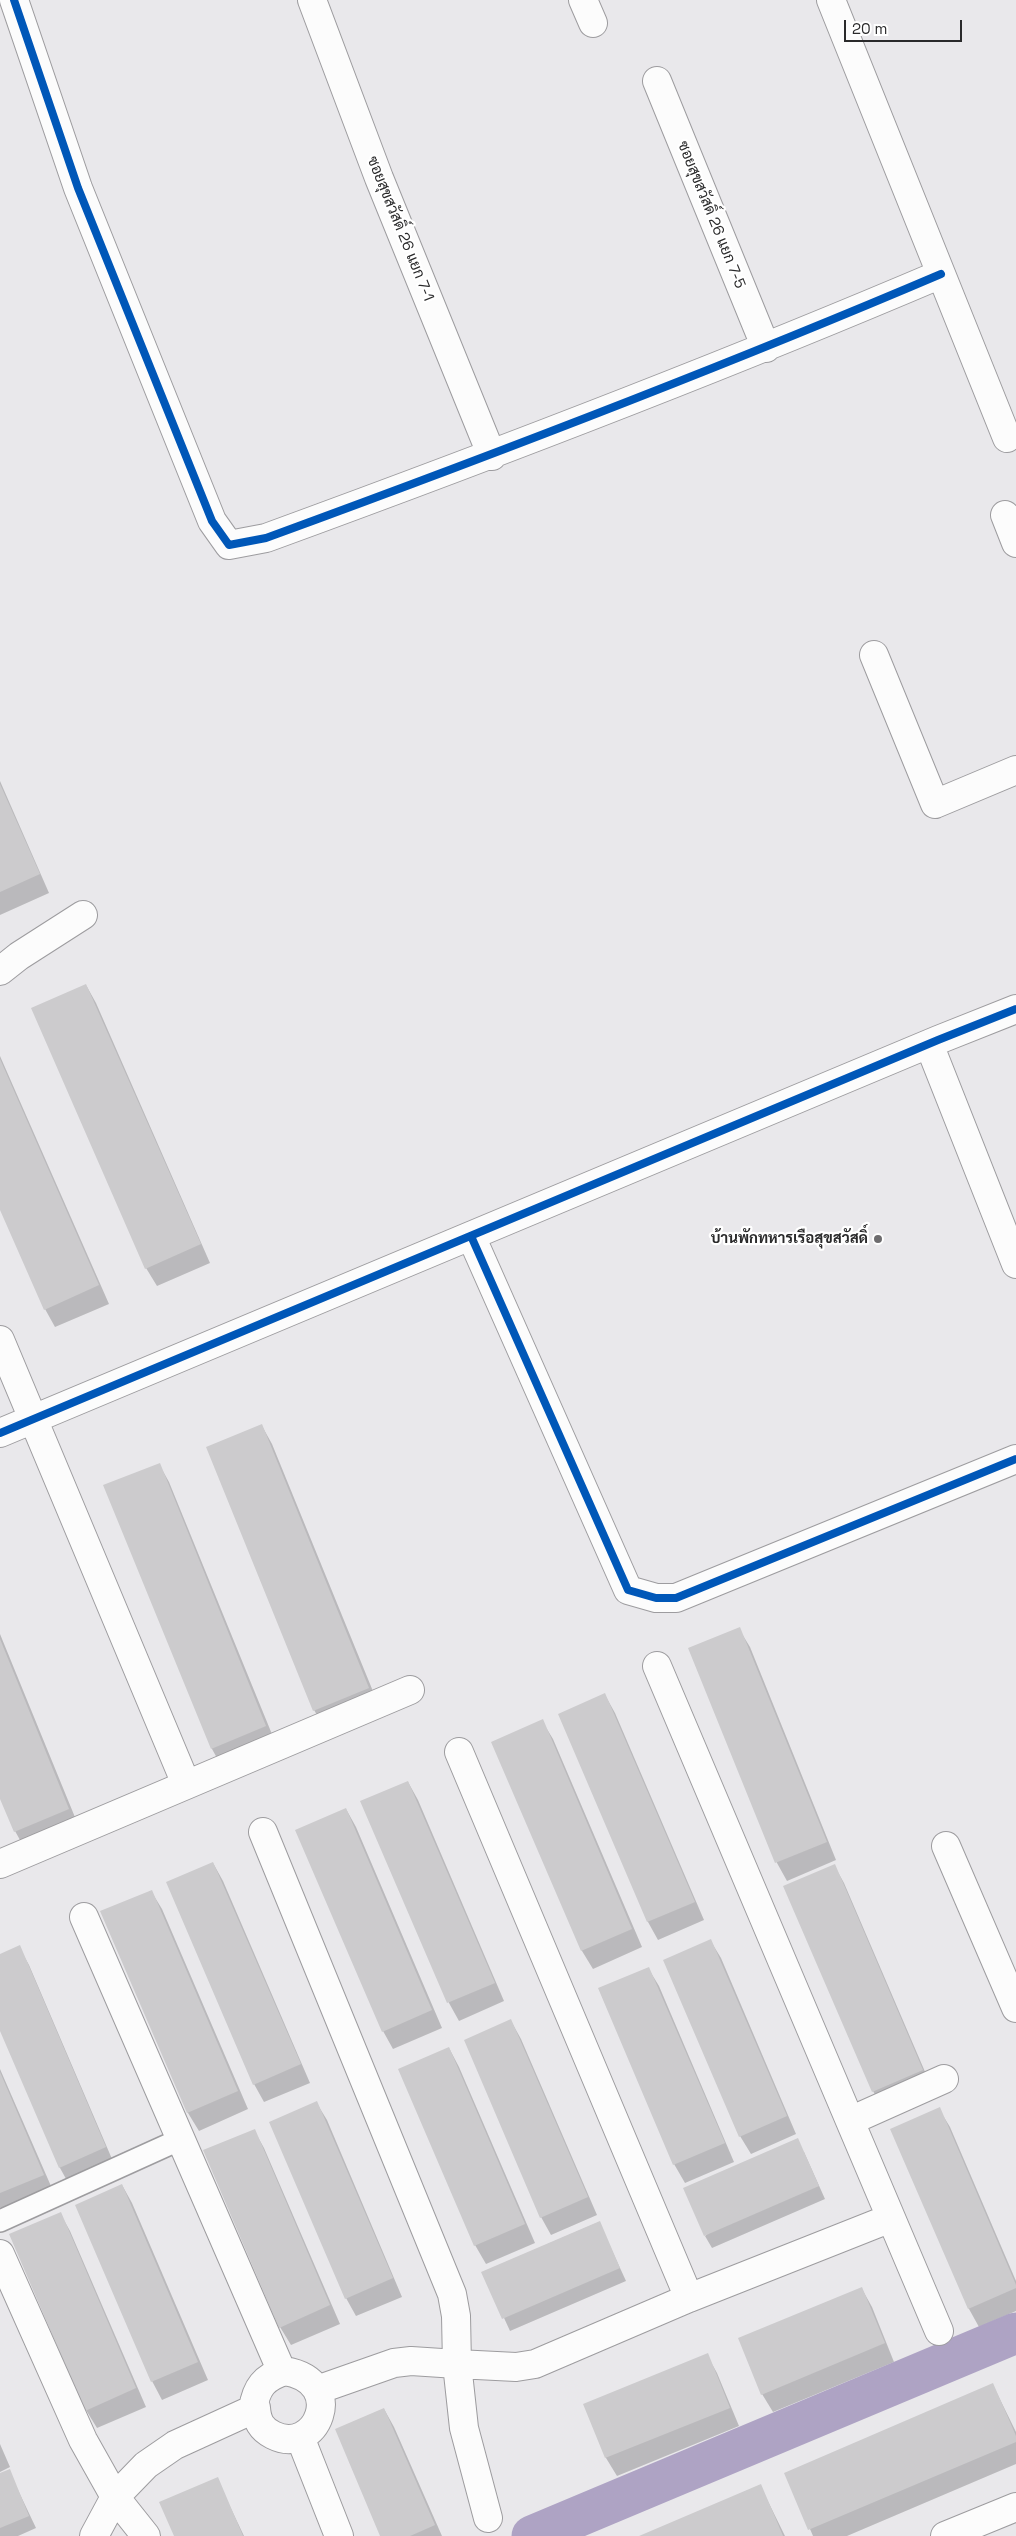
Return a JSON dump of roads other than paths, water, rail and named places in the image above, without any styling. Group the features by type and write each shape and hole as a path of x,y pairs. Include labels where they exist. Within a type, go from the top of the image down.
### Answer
{"street":[{"path":"14,0 78,188 212,521 229,545 266,538 492,456 766,348 941,274"},
{"name":"ซอยสุขสวัสดิ์ 26 แยก 7-1","path":"312,0 379,178 492,456"},
{"path":"831,0 1007,438"},
{"name":"ซอยสุขสวัสดิ์ 26 แยก 7-5","path":"657,81 766,348"},
{"path":"1005,515 1016,543"},
{"path":"874,655 935,804 1016,770"},
{"path":"0,971 19,956 84,915"},
{"path":"0,1433 1016,1009"},
{"path":"929,1044 1016,1264"},
{"path":"472,1236 628,1590 656,1598 676,1598 1016,1459"},
{"path":"0,1340 186,1784"},
{"path":"657,1666 939,2331"},
{"path":"0,1864 410,1690"},
{"path":"459,1752 689,2298"},
{"path":"263,1832 452,2294 456,2316 457,2364 464,2428 488,2518"},
{"path":"946,1846 1016,2008"},
{"path":"84,1917 282,2372"},
{"path":"850,2121 944,2078"},
{"path":"317,2390 394,2363 411,2361 516,2367 535,2364 689,2298 891,2218"},
{"path":"0,2254 83,2440 115,2497 146,2536"},
{"path":"282,2372 300,2373 312,2382 317,2390 321,2409 317,2421 310,2430 300,2437 283,2438 266,2432 257,2421 256,2408 254,2409 255,2395 261,2384 271,2375 282,2372"},
{"path":"94,2536 115,2497 146,2465 175,2445 256,2408"},
{"path":"300,2437 339,2536"},
{"path":"944,2536 1016,2507"}],"lane":[{"path":"0,2221 181,2139"}],"waterway":[{"path":"532,2536 1016,2333"}],"place":[{"name":"บ้านพักทหารเรือสุขสวัสดิ์","path":"878,1239"}]}
